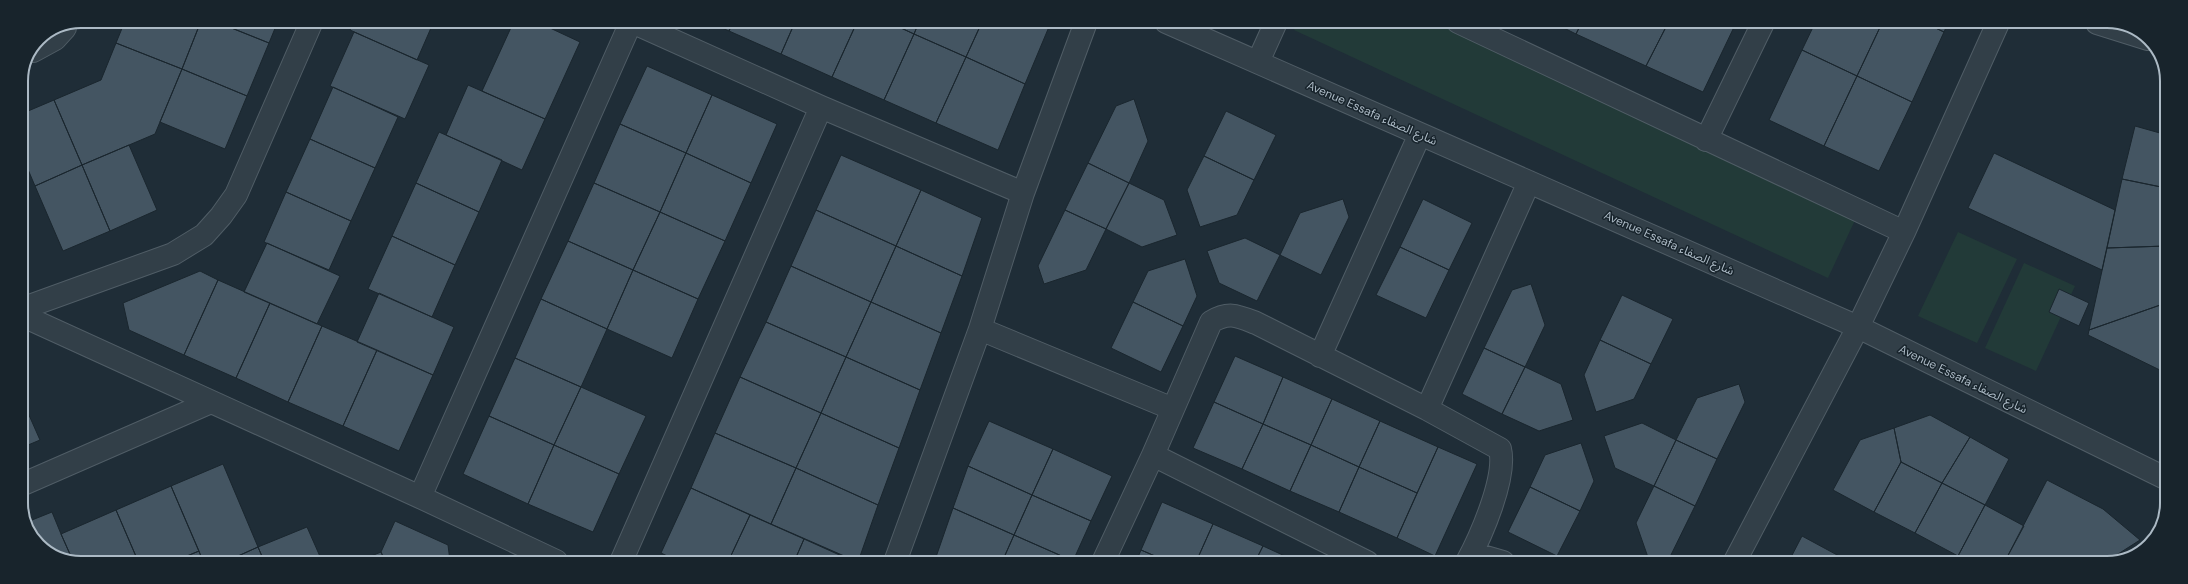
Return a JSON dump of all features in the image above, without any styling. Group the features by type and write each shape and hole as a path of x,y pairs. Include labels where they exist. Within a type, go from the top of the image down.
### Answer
{"street":[{"path":"28,306 173,254 204,235 221,216 236,195 309,28"},
{"path":"420,497 629,28"},
{"path":"645,28 821,107 1023,192"},
{"path":"897,556 980,328 1023,192 1084,28"},
{"name":"Avenue Essafa شارع الصفاء","path":"1180,28 1858,327 2160,476"},
{"path":"1258,62 1273,28"},
{"path":"1475,28 1706,140 1904,232"},
{"path":"1706,140 1761,28"},
{"path":"1738,556 1858,327 1904,232 1996,28"},
{"path":"2113,28 2129,33"},
{"path":"40,47 55,39 62,32"},
{"path":"624,556 821,107"},
{"path":"1320,356 1420,134"},
{"path":"1427,409 1529,182"},
{"path":"1106,556 1153,455 1211,322 1222,315 1240,316 1256,323 1427,409 1500,450 1502,457 1500,479 1471,556"},
{"path":"28,318 420,497 543,556"},
{"path":"980,328 1173,409"},
{"path":"28,482 211,402"},
{"path":"1153,455 1355,556"}],"green space":[{"path":"1295,28 1447,28 1856,218 1828,278 1294,30"},
{"path":"1958,232 2017,259 1977,343 1918,316"},
{"path":"2024,263 2075,286 2036,371 1985,348"}],"building":[{"path":"122,28 198,28 182,69 116,43"},
{"path":"198,28 232,28 269,43 247,96 182,69"},
{"path":"232,28 275,28 269,43"},
{"path":"351,28 431,28 417,60 350,30"},
{"path":"511,28 550,28 580,42 545,119 482,91"},
{"path":"722,28 730,28 729,31"},
{"path":"730,28 792,28 781,54 729,31"},
{"path":"792,28 854,28 832,77 781,54"},
{"path":"854,28 901,28 914,34 884,100 832,77"},
{"path":"901,28 916,28 914,34"},
{"path":"916,28 979,28 966,57 914,34"},
{"path":"979,28 1048,28 1025,84 966,57"},
{"path":"1564,28 1579,28 1576,34"},
{"path":"1579,28 1665,28 1646,66 1576,34"},
{"path":"1665,28 1734,28 1703,92 1646,66"},
{"path":"1813,28 1880,28 1857,76 1802,50"},
{"path":"1880,28 1936,28 1944,32 1912,102 1857,76"},
{"path":"1936,28 1946,28 1944,32"},
{"path":"354,32 429,65 405,119 330,86"},
{"path":"914,34 966,57 936,123 884,100"},
{"path":"116,43 182,69 155,134 82,165 54,100 101,80"},
{"path":"1802,50 1857,76 1824,146 1769,120"},
{"path":"966,57 1025,84 998,150 936,123"},
{"path":"647,66 712,95 686,153 620,124"},
{"path":"182,69 247,96 225,149 160,122"},
{"path":"1857,76 1912,102 1879,171 1824,146"},
{"path":"468,85 545,119 522,170 446,135"},
{"path":"333,87 398,117 375,168 310,139"},
{"path":"712,95 777,124 751,183 686,153"},
{"path":"1134,99 1148,141 1129,183 1088,163 1116,106"},
{"path":"54,100 82,165 35,186 28,170 28,111"},
{"path":"1226,111 1276,135 1254,180 1204,156"},
{"path":"620,124 686,153 660,212 594,183"},
{"path":"2135,126 2160,133 2160,187 2122,179"},
{"path":"439,132 502,160 479,212 416,183"},
{"path":"310,139 375,168 351,221 286,192"},
{"path":"129,145 157,210 110,231 82,165"},
{"path":"686,153 751,183 725,241 660,212"},
{"path":"1994,153 2115,210 2102,270 1968,208"},
{"path":"841,155 921,190 896,246 816,210"},
{"path":"1204,156 1254,180 1237,215 1200,227 1187,190"},
{"path":"1088,163 1129,183 1106,229 1065,210"},
{"path":"82,165 110,231 63,251 35,186"},
{"path":"2122,179 2160,187 2160,246 2107,248"},
{"path":"416,183 479,212 455,265 392,236"},
{"path":"594,183 660,212 633,270 568,241"},
{"path":"1129,183 1164,200 1177,235 1142,247 1106,229"},
{"path":"921,190 982,218 962,276 896,246"},
{"path":"286,192 351,221 329,270 264,242"},
{"path":"1343,199 1349,217 1321,275 1280,255 1300,213"},
{"path":"1423,199 1472,223 1449,270 1400,247"},
{"path":"816,210 896,246 871,302 791,266"},
{"path":"1065,210 1106,229 1086,270 1044,284 1038,266"},
{"path":"660,212 725,241 698,299 633,270"},
{"path":"392,236 455,265 432,317 368,289"},
{"path":"1245,238 1280,255 1257,301 1219,283 1207,251"},
{"path":"568,241 633,270 607,329 541,299"},
{"path":"267,243 340,276 317,324 244,292"},
{"path":"896,246 962,276 941,333 871,302"},
{"path":"2160,246 2160,305 2089,330 2107,248"},
{"path":"1400,247 1449,270 1426,318 1376,295"},
{"path":"1185,259 1197,296 1183,326 1133,302 1148,271"},
{"path":"791,266 871,302 846,357 766,322"},
{"path":"633,270 698,299 672,358 607,329"},
{"path":"200,271 218,280 184,355 129,330 123,303"},
{"path":"218,280 270,303 236,378 184,355"},
{"path":"1531,284 1545,325 1525,367 1484,348 1512,290"},
{"path":"2059,289 2089,303 2079,326 2049,312"},
{"path":"379,293 454,327 433,375 357,342"},
{"path":"1622,295 1673,319 1651,364 1600,340"},
{"path":"541,299 607,329 581,387 515,358"},
{"path":"871,302 941,333 920,390 846,357"},
{"path":"1133,302 1183,326 1161,372 1111,348"},
{"path":"270,303 322,326 288,402 236,378"},
{"path":"2160,305 2160,370 2088,335 2089,330"},
{"path":"766,322 846,357 821,413 740,377"},
{"path":"322,326 377,350 343,426 288,402"},
{"path":"1600,340 1651,364 1634,399 1596,412 1584,375"},
{"path":"1484,348 1525,367 1502,414 1462,394"},
{"path":"377,350 433,375 399,451 343,426"},
{"path":"1235,356 1283,377 1263,424 1214,402"},
{"path":"846,357 920,390 899,448 821,413"},
{"path":"515,358 581,387 554,445 489,416"},
{"path":"1525,367 1561,384 1573,420 1539,431 1502,414"},
{"path":"740,377 821,413 796,468 715,433"},
{"path":"1283,377 1332,399 1311,445 1263,424"},
{"path":"1739,384 1745,402 1717,459 1676,440 1697,398"},
{"path":"581,387 646,416 619,474 554,445"},
{"path":"1332,399 1380,421 1359,467 1311,445"},
{"path":"1214,402 1263,424 1242,469 1193,448"},
{"path":"28,413 40,440 28,445"},
{"path":"821,413 899,448 878,505 796,468"},
{"path":"1930,415 1970,437 1942,483 1901,462 1894,428"},
{"path":"489,416 554,445 528,504 463,474"},
{"path":"989,421 1053,449 1032,495 968,466"},
{"path":"1380,421 1438,447 1417,493 1359,467"},
{"path":"1642,423 1676,440 1654,486 1615,468 1604,436"},
{"path":"1263,424 1311,445 1290,491 1242,469"},
{"path":"1894,428 1901,462 1874,512 1833,490 1860,440"},
{"path":"715,433 796,468 771,524 691,488"},
{"path":"1970,437 2009,459 1985,505 1942,483"},
{"path":"1676,440 1717,459 1695,506 1654,486"},
{"path":"1581,443 1594,481 1580,511 1530,487 1545,455"},
{"path":"554,445 619,474 593,532 528,504"},
{"path":"1311,445 1359,467 1339,512 1290,491"},
{"path":"1438,447 1477,464 1435,556 1397,538"},
{"path":"1053,449 1112,476 1091,521 1032,495"},
{"path":"1901,462 1942,483 1915,533 1874,512"},
{"path":"223,464 258,547 238,556 201,556 171,486"},
{"path":"968,466 1032,495 1014,535 953,508"},
{"path":"1359,467 1417,493 1397,538 1339,512"},
{"path":"796,468 878,505 860,556 844,556 771,524"},
{"path":"2047,480 2103,509 2140,540 2114,556 2008,556"},
{"path":"1942,483 1985,505 1958,556 1915,533"},
{"path":"171,486 199,551 187,556 136,556 116,510"},
{"path":"1654,486 1695,506 1670,556 1648,556 1636,523"},
{"path":"1530,487 1580,511 1557,556 1508,532"},
{"path":"691,488 750,515 731,556 667,556 661,553"},
{"path":"1032,495 1091,521 1075,556 1062,556 1014,535"},
{"path":"1162,502 1213,524 1199,556 1155,556 1141,550"},
{"path":"1985,505 2024,526 2008,556 1958,556"},
{"path":"953,508 1014,535 1005,556 936,556"},
{"path":"116,510 136,556 70,555 61,534"},
{"path":"52,512 70,555 51,547 43,541 35,530 31,520"},
{"path":"750,515 804,539 797,556 731,556"},
{"path":"395,521 448,545 449,556 383,556 381,552"},
{"path":"1213,524 1263,546 1258,556 1199,556"},
{"path":"307,527 320,556 262,556 258,547"},
{"path":"1014,535 1062,556 1005,556"},
{"path":"1802,536 1839,556 1792,556"},
{"path":"804,539 842,556 797,556"},
{"path":"1263,546 1285,556 1258,556"},
{"path":"258,547 262,556 238,556"},
{"path":"1141,550 1155,556 1138,556"},
{"path":"199,551 201,556 187,556"},
{"path":"381,552 383,556 371,556"}]}
